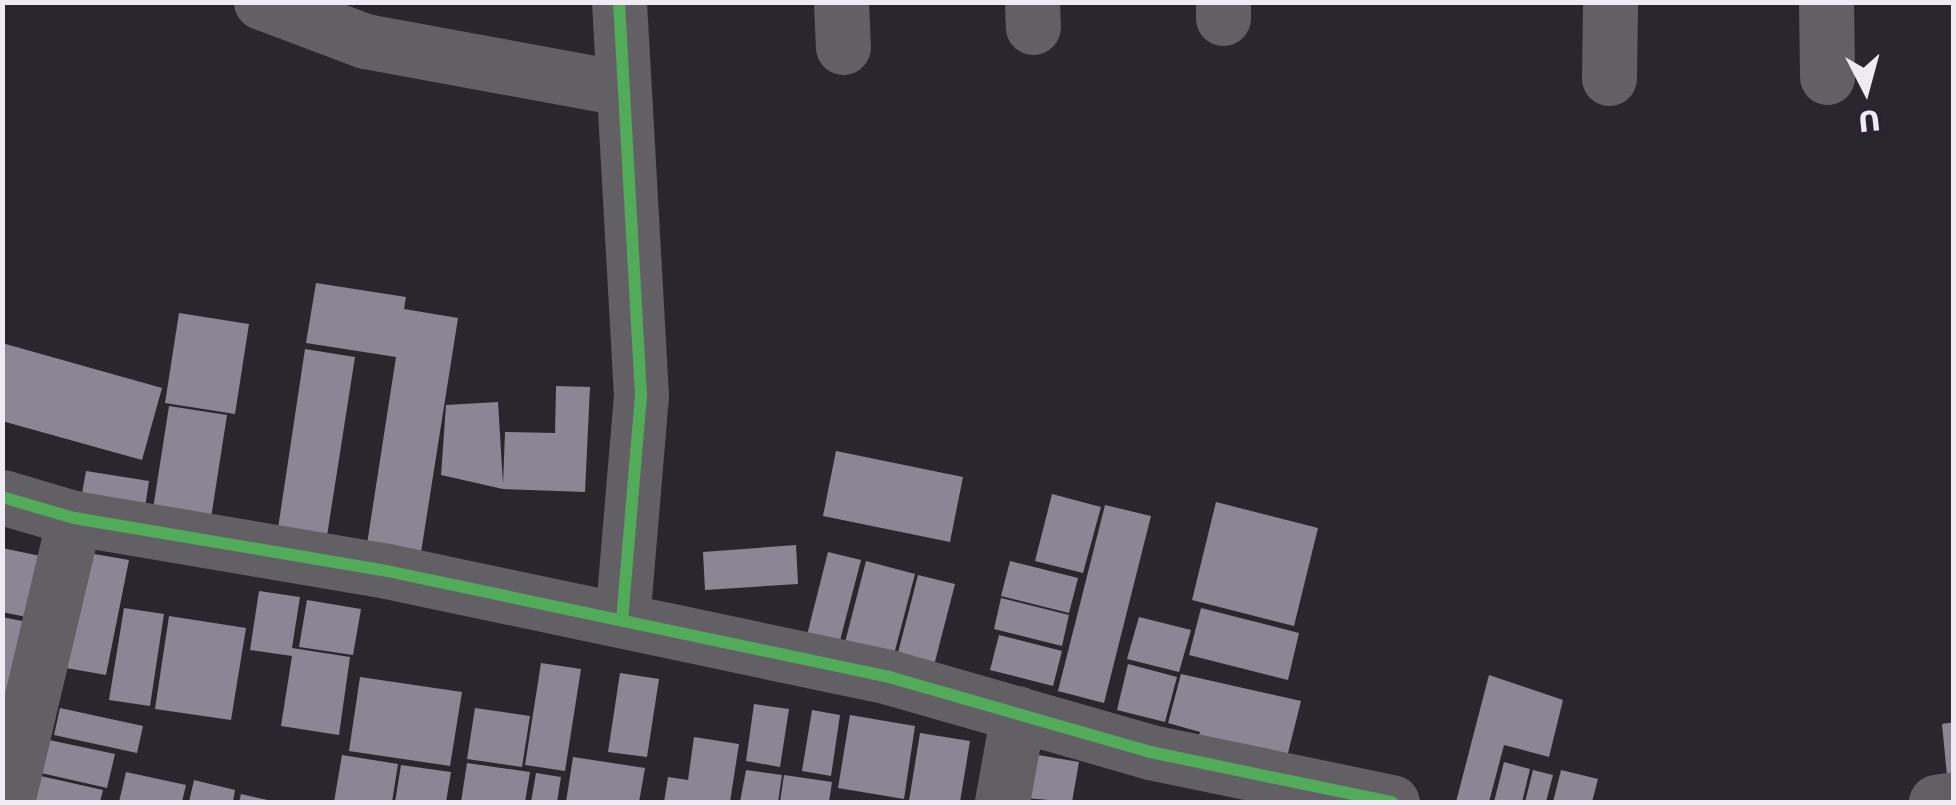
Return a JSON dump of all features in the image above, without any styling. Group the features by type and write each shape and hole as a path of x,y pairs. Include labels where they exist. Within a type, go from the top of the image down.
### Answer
{"street":[{"path":"260,2 364,41 621,88"},
{"path":"619,2 640,395 622,620"},
{"path":"1608,78 1610,2"},
{"path":"1826,2 1827,76"},
{"path":"2,498 74,518 387,571 889,677 1150,752 1392,802"},
{"path":"7,802 74,518"},
{"path":"1002,802 1018,712"},
{"path":"1936,802 1954,800"}],"building":[{"path":"316,283 406,297 404,309 458,318 419,565 365,557 396,357 306,343"},
{"path":"179,313 249,324 235,414 165,403"},
{"path":"2,343 162,388 142,460 2,421"},
{"path":"305,349 355,357 326,542 277,535"},
{"path":"556,386 590,387 585,492 503,489 441,475 446,405 498,402 503,484 505,432 555,433"},
{"path":"169,406 227,415 211,518 153,509"},
{"path":"836,451 963,477 950,542 823,516"},
{"path":"86,471 149,481 143,520 79,510"},
{"path":"1052,494 1101,507 1083,573 1035,561"},
{"path":"1216,502 1318,528 1294,626 1192,600"},
{"path":"1105,505 1151,516 1104,703 1058,691"},
{"path":"796,545 798,584 705,590 703,552"},
{"path":"2,548 50,558 36,619 2,612"},
{"path":"71,550 129,560 106,675 49,665"},
{"path":"828,552 861,560 837,652 805,643"},
{"path":"866,561 915,574 891,666 842,654"},
{"path":"1010,561 1078,578 1069,613 1001,596"},
{"path":"918,575 955,584 930,681 893,672"},
{"path":"259,591 300,597 292,648 350,657 339,735 281,726 292,656 250,650"},
{"path":"1001,598 1069,615 1062,646 994,629"},
{"path":"307,600 361,609 353,655 299,647"},
{"path":"124,608 164,614 150,706 109,700"},
{"path":"1201,608 1299,633 1288,680 1189,655"},
{"path":"169,616 246,628 231,720 155,709"},
{"path":"2,617 37,624 2,703"},
{"path":"1139,617 1191,630 1179,672 1127,659"},
{"path":"999,635 1062,651 1053,686 990,670"},
{"path":"541,663 581,669 565,771 525,765"},
{"path":"1128,664 1177,677 1165,722 1117,710"},
{"path":"620,673 659,679 647,757 608,752"},
{"path":"1181,674 1301,701 1286,761 1198,739 1200,732 1168,723"},
{"path":"1489,675 1563,700 1549,757 1504,745 1489,802 1456,802"},
{"path":"360,677 462,692 450,766 349,751"},
{"path":"754,704 789,709 780,767 746,761"},
{"path":"60,708 143,726 137,753 54,735"},
{"path":"475,708 530,716 522,767 467,759"},
{"path":"812,710 840,715 831,776 802,771"},
{"path":"850,715 915,726 904,799 838,788"},
{"path":"1954,722 1954,786 1948,786 1942,724"},
{"path":"920,733 970,741 960,802 909,801"},
{"path":"35,737 115,754 107,788 28,770"},
{"path":"694,737 739,744 730,802 664,802 668,777 688,780"},
{"path":"1032,754 1079,762 1072,802 1025,798"},
{"path":"342,755 398,764 392,802 334,802"},
{"path":"573,757 645,768 639,802 566,802"},
{"path":"1504,762 1530,769 1522,802 1494,802"},
{"path":"467,763 530,772 525,802 461,802"},
{"path":"401,765 451,772 446,802 395,802"},
{"path":"746,770 782,775 778,802 740,802"},
{"path":"1533,770 1553,775 1546,802 1525,802"},
{"path":"1561,770 1598,779 1592,802 1553,802"},
{"path":"23,772 103,790 100,802 16,802"},
{"path":"126,772 186,785 182,802 119,802"},
{"path":"536,773 561,777 557,802 531,802"},
{"path":"784,775 832,782 829,802 780,802"},
{"path":"194,780 235,790 233,802 189,802"},
{"path":"241,794 272,801 272,802 239,802"}],"cycle path":[{"path":"619,2 641,395 622,619"},
{"path":"2,497 74,518 387,571 889,677 1150,752 1392,802"}]}
